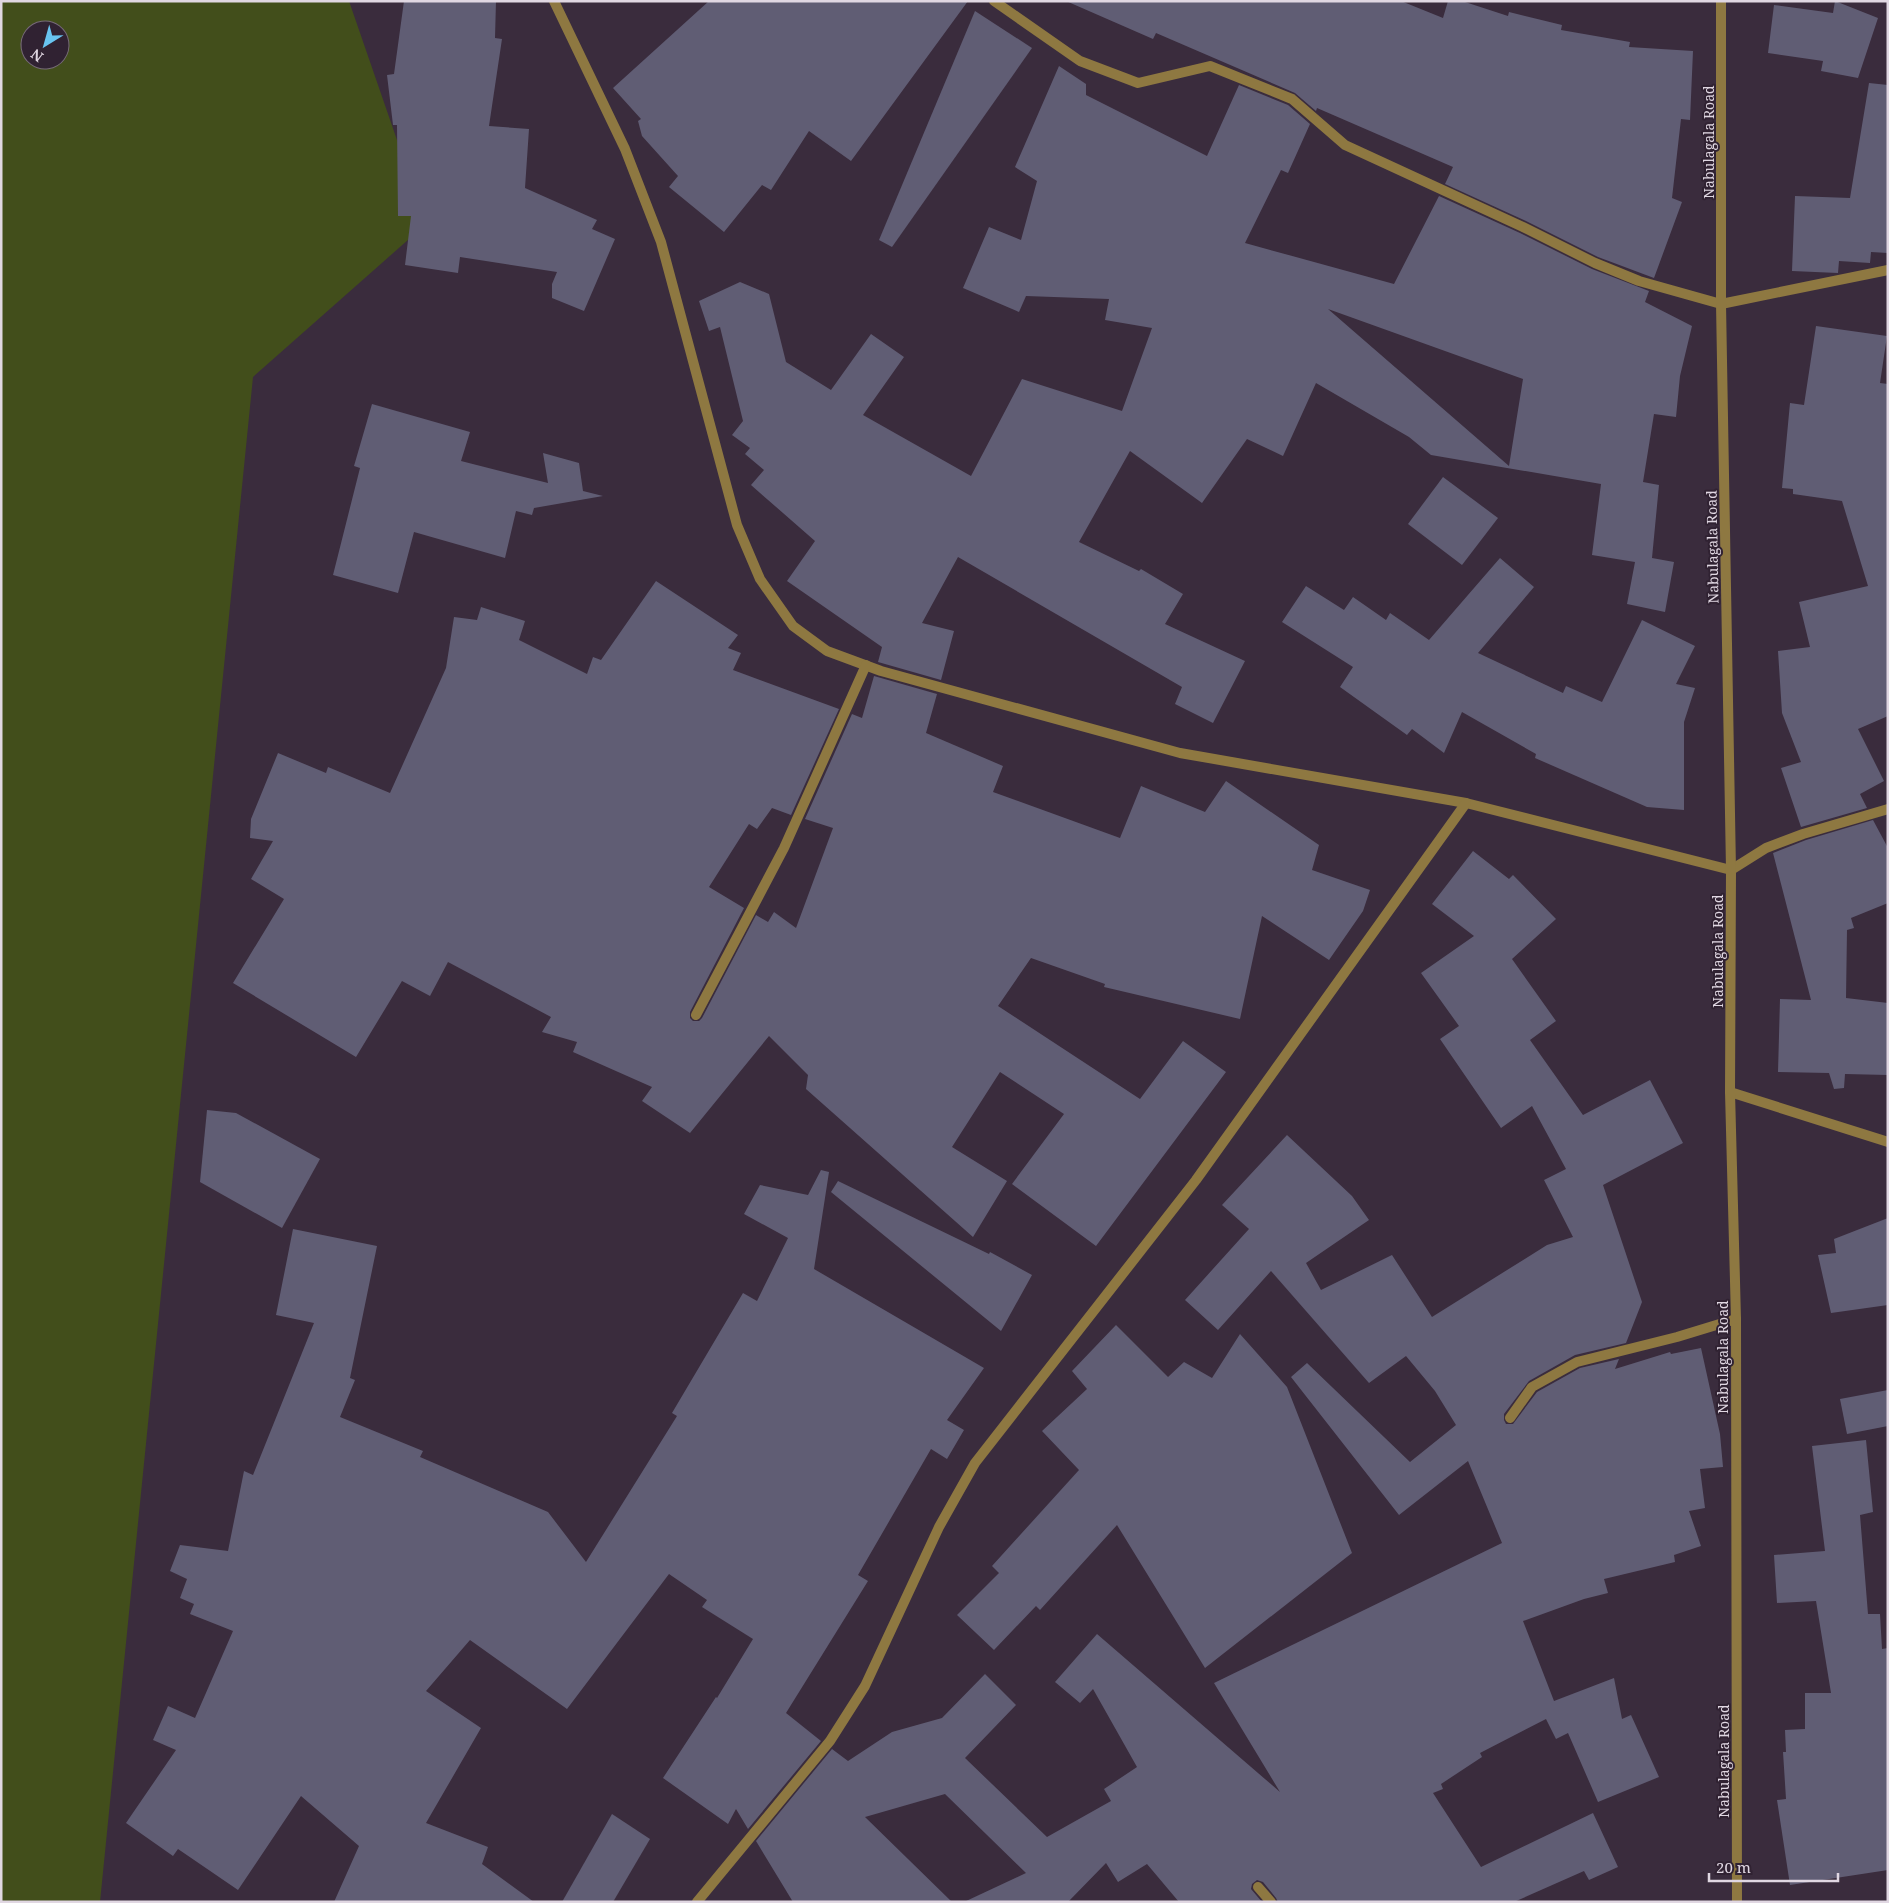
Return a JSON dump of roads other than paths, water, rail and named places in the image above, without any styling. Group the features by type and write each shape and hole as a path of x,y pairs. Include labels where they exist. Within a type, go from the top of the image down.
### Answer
{"street":[{"path":"554,1 625,149 660,242 737,525 760,579 793,626 827,651 881,671 1180,753 1466,803 1732,870 1766,848 1803,834 1888,809"},
{"path":"994,1 1080,61 1138,83 1210,66 1292,99 1345,146 1523,227 1595,263 1639,281 1721,304 1888,270"},
{"name":"Nabulagala Road","path":"1721,1 1721,304 1732,870 1730,1092 1736,1319 1737,1902"},
{"path":"696,1015 784,848 866,665"},
{"path":"697,1902 830,1741 865,1686 939,1527 975,1463 1196,1180 1466,803"},
{"path":"1730,1092 1888,1142"},
{"path":"1510,1418 1532,1387 1577,1362 1736,1319"},
{"path":"1258,1887 1271,1902"}]}
